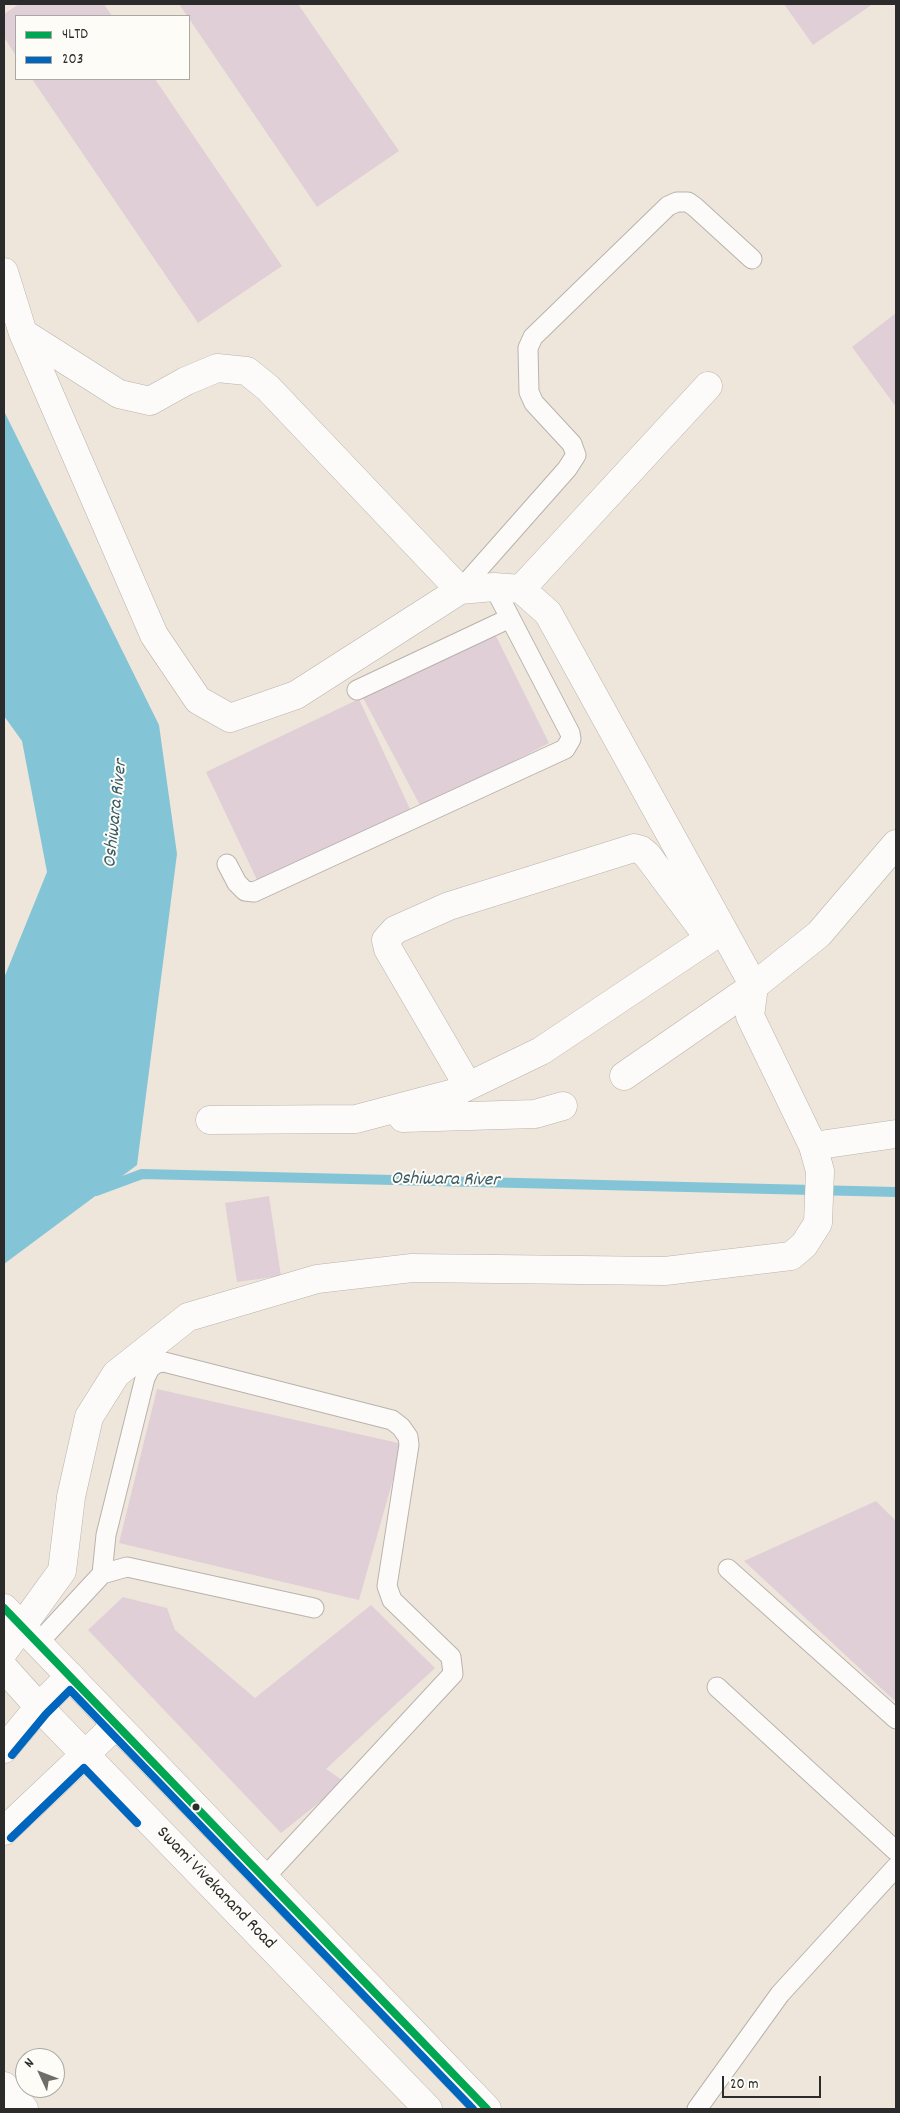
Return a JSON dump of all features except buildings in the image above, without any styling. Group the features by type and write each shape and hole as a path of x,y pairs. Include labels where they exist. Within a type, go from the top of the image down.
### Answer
{"street":[{"path":"4,272 23,333 154,635 198,700 230,718 296,695 460,590 494,587 521,588 548,613 716,934"},
{"path":"23,333 119,394 150,401 186,381 218,368 247,371 268,388 460,590"},
{"path":"521,588 708,386"},
{"path":"624,1076 754,986 819,934 896,844"},
{"path":"4,1651 30,1635 62,1571 71,1496 89,1417 116,1374 188,1317 316,1279 412,1268 665,1271 791,1256 804,1246 818,1223 816,1158 750,1016 754,986 716,934 641,850 634,848 449,906 395,930 386,940 388,948 468,1086"},
{"path":"356,1119 454,1093 541,1051 716,934"},
{"path":"210,1120 356,1119 535,1114 563,1106"},
{"path":"816,1158 896,1134"},
{"path":"4,1608 488,2109"},
{"name":"Swami Vivekanand Road","path":"4,1668 84,1754 428,2109"},
{"path":"4,1749 39,1707 70,1676"},
{"path":"4,1831 116,1724"},
{"path":"396,2077 428,2048"},
{"path":"4,2086 24,2109"}],"lane":[{"path":"460,590 568,469 576,455 572,444 534,403 529,392 528,348 533,337 668,206 677,202 688,202 695,207 752,259"},
{"path":"227,864 237,884 245,891 254,892 565,748 571,740 570,733 494,587"},
{"path":"357,690 510,618"},
{"path":"102,1574 106,1535 145,1378 150,1368 157,1363 164,1362 392,1420 408,1437 409,1445 387,1586 392,1600 451,1658 452,1674 264,1878"},
{"path":"30,1635 102,1574 127,1567 314,1608"},
{"path":"728,1569 896,1720"},
{"path":"718,1687 896,1851"},
{"path":"697,2109 780,1994 896,1867"}],"water":[{"path":"4,411 159,725 177,854 137,1165 4,1264 4,978 47,872 22,741 4,716"}],"waterway":[{"name":"Oshiwara River","path":"96,1191 142,1174 896,1192"}],"transit line":[{"name":"4LTD","path":"4,1608 487,2109"},
{"name":"203","path":"12,1755 46,1714 70,1690 473,2109"},
{"name":"203","path":"11,1838 84,1768 137,1823"}]}
